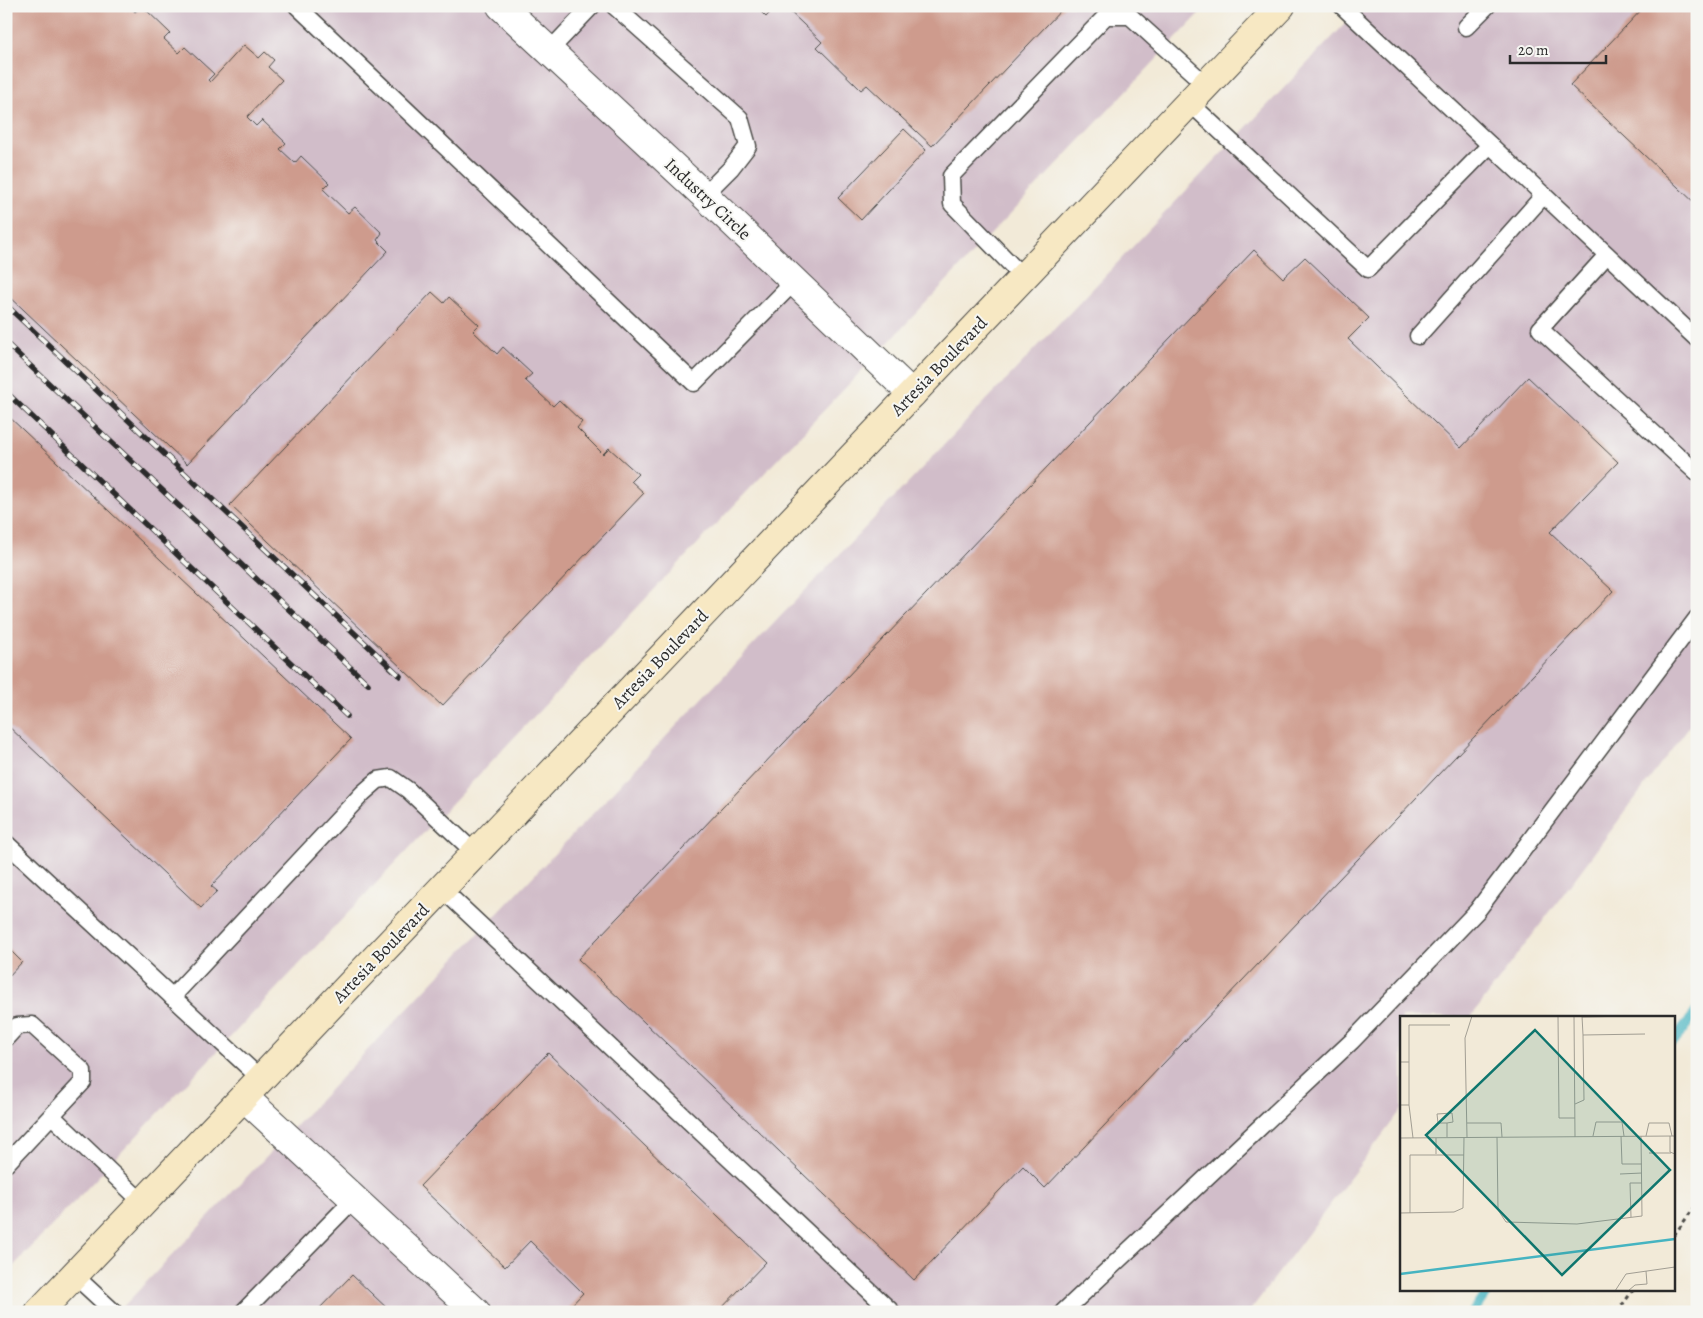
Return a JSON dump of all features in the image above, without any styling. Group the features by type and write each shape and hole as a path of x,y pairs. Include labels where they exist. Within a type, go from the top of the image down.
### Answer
{"main road":[{"name":"Artesia Boulevard","path":"39,1312 1281,6"}],"street":[{"name":"Industry Circle","path":"501,6 704,195 912,394"},
{"path":"252,1088 355,1198 476,1312"}],"lane":[{"path":"297,6 694,383 794,282"},
{"path":"549,52 592,6"},
{"path":"614,6 740,118 748,146 731,168 704,195"},
{"path":"1342,6 1697,340"},
{"path":"1466,27 1487,6"},
{"path":"1023,277 952,204 951,176 1106,16 1130,16 1198,94 1368,269 1490,145"},
{"path":"1418,336 1544,195"},
{"path":"1607,255 1540,329 1697,473"},
{"path":"1063,1312 1352,1040 1477,911 1697,618"},
{"path":"172,997 363,793 378,780 390,778 408,790 475,853"},
{"path":"6,843 172,997 252,1088"},
{"path":"442,889 892,1312"},
{"path":"6,1038 17,1026 32,1025 83,1070 83,1082 6,1164"},
{"path":"52,1116 143,1203"},
{"path":"243,1312 355,1198"},
{"path":"74,1275 114,1312"}],"path":[{"path":"1676,1232 1697,1204"},
{"path":"1617,1312 1633,1290"}],"shaded area":[{"path":"6,6 1207,6 6,1274"},
{"path":"1362,6 1697,6 1697,716 1472,1016 1400,1016 1400,1112 1249,1312 118,1312"}],"building":[{"path":"6,6 130,6 135,12 142,6 170,33 164,39 179,53 185,47 214,74 208,80 210,82 244,45 259,58 265,52 274,60 268,67 282,80 247,117 256,126 262,120 286,143 280,149 295,163 301,156 329,183 323,189 348,213 355,207 382,233 377,240 388,251 187,464 6,293"},
{"path":"755,6 776,6 766,17"},
{"path":"784,6 1065,6 932,146 867,85 861,90 817,47 822,42"},
{"path":"1645,6 1697,6 1697,205 1570,85"},
{"path":"904,129 926,150 861,220 838,198"},
{"path":"1254,250 1283,278 1305,257 1369,318 1348,339 1461,448 1528,377 1618,462 1550,532 1613,591 1045,1188 1023,1166 914,1280 578,959"},
{"path":"432,292 444,303 449,297 479,325 473,331 497,354 503,347 532,374 525,380 553,406 559,400 582,422 577,428 603,454 609,448 638,474 631,481 644,493 442,706 230,505"},
{"path":"6,414 351,739 211,886 217,891 201,908 6,724"},
{"path":"6,946 22,962 6,979"},
{"path":"548,1053 766,1262 718,1312 565,1312 583,1293 530,1241 505,1267 420,1186"},
{"path":"352,1275 391,1312 316,1312"}],"waterway":[{"path":"1676,1038 1697,1011"},
{"path":"1473,1312 1488,1290"}],"railway":[{"path":"6,305 400,676"},
{"path":"6,343 368,684"},
{"path":"6,392 347,716"}]}
